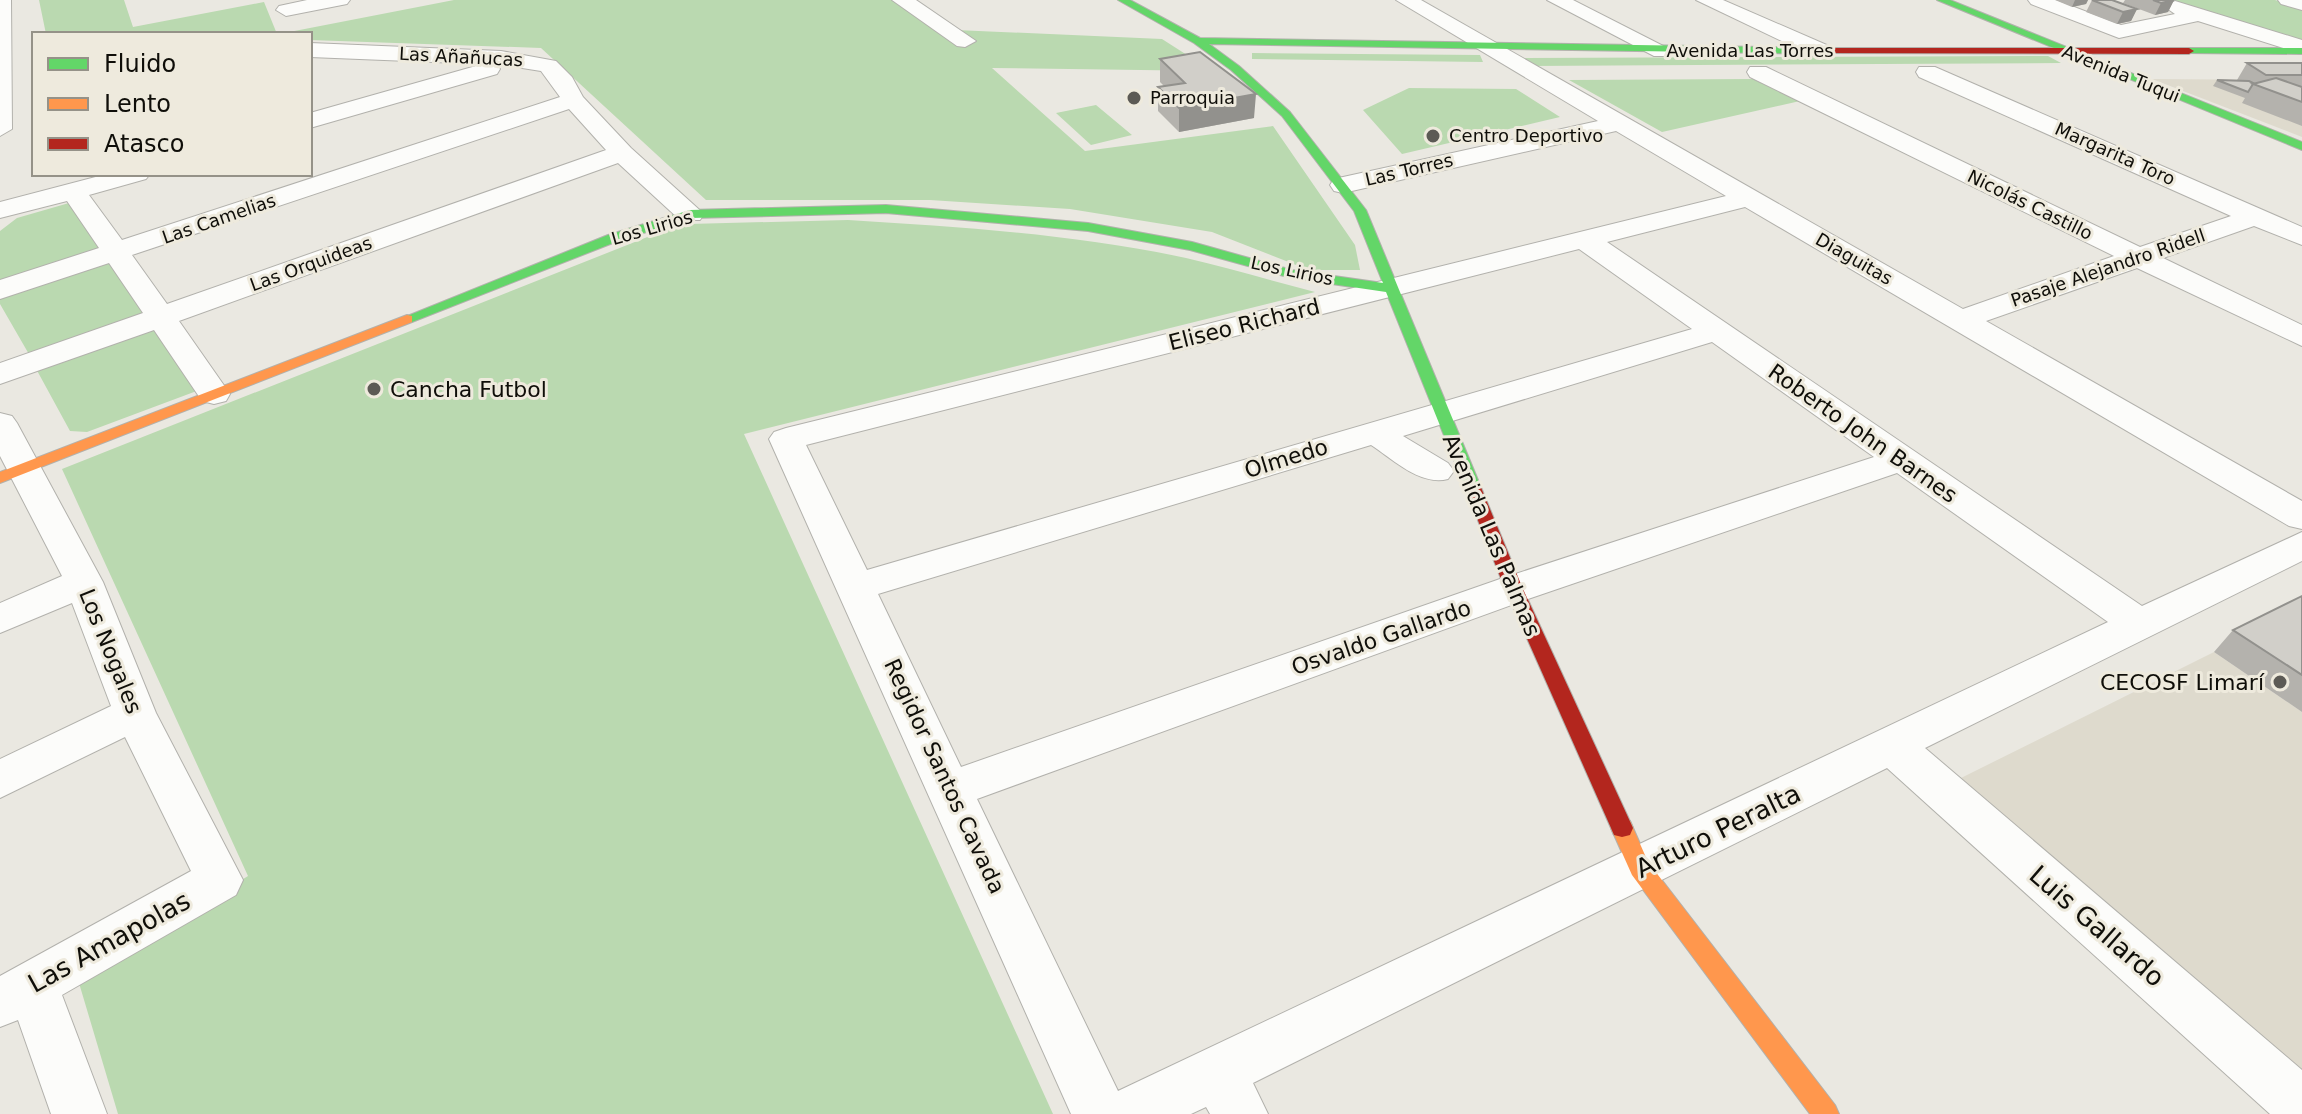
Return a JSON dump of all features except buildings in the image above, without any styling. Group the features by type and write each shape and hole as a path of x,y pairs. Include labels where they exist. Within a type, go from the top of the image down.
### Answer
{"street":[{"path":"0,129 1,0"},
{"path":"297,32 283,5 340,0"},
{"path":"902,0 965,41"},
{"name":"Avenida Las Palmas","path":"1123,0 1198,41 1235,68 1286,114 1360,210 1514,589 1640,868 1826,1114"},
{"name":"Diaguitas","path":"1406,0 1493,61 1527,73 1749,198 2302,517"},
{"path":"1557,0 1662,51"},
{"path":"1706,0 1821,51"},
{"name":"Avenida Tuqui","path":"1942,0 2302,146"},
{"path":"2038,0 2119,32 2197,15"},
{"path":"2156,0 2302,49"},
{"path":"2288,0 2302,4"},
{"name":"Avenida Las Torres","path":"1198,41 1493,61 1662,51 2302,49"},
{"name":"Las Añañucas","path":"312,50 522,59 556,72 573,100 622,153 690,214"},
{"path":"353,52 407,91"},
{"path":"312,120 522,59"},
{"path":"1235,68 1266,69"},
{"path":"2072,71 2176,71"},
{"name":"Avenida Las Torres","path":"1750,72 1804,72"},
{"name":"Nicolás Castillo","path":"1750,72 2302,337"},
{"path":"1920,72 1971,72"},
{"name":"Margarita Toro","path":"1920,72 2302,237"},
{"path":"1527,73 1573,73"},
{"name":"Las Camelias","path":"0,290 573,100"},
{"name":"Las Torres","path":"1343,185 1616,124"},
{"name":"Las Orquideas","path":"0,374 622,153"},
{"path":"0,210 75,193 130,176"},
{"path":"75,193 214,394"},
{"name":"Eliseo Richard","path":"786,439 1749,198"},
{"name":"Los Lirios","path":"13,473 613,238 690,214 886,209 987,216 1103,230 1192,246 1291,274 1390,288"},
{"name":"Pasaje Alejandro Ridell","path":"1960,320 2256,216"},
{"name":"Roberto John Barnes","path":"1585,240 2142,626"},
{"name":"Olmedo","path":"856,587 1717,331"},
{"name":"Los Nogales","path":"0,423 13,473 84,582 135,713 219,880"},
{"name":"Avenida Las Palmas","path":"1373,432 1436,471"},
{"name":"Regidor Santos Cavada","path":"786,439 1100,1114"},
{"name":"Osvaldo Gallardo","path":"951,789 1514,589 1902,460"},
{"name":"Arturo Peralta","path":"1132,1114 1229,1093 1640,868 2142,626 2302,545"},
{"path":"0,619 84,582"},
{"path":"0,780 135,713"},
{"name":"Luis Gallardo","path":"1892,746 2302,1106"},
{"name":"Las Amapolas","path":"16,994 219,880"},
{"path":"16,994 79,1114"}],"shaded area":[{"path":"2152,79 2302,80 2302,137"},
{"path":"2214,652 2302,712 2302,1073 1959,779"}],"green space":[{"path":"39,0 124,0 133,27 264,2 276,32 46,32"},
{"path":"454,0 893,0 933,29 1162,39 1212,71 992,68 1085,151 1273,126 1355,245 1360,270 1309,270 1212,232 1070,209 930,200 706,200 541,48 312,40 312,32 289,32"},
{"path":"2171,0 2275,0 2302,8 2302,40"},
{"path":"1252,53 1480,55 1483,62 1252,59"},
{"path":"2048,56 2061,63 1529,66 1525,58"},
{"path":"1753,79 1800,101 1662,132 1569,80"},
{"name":"Centro Deportivo","path":"1409,88 1516,89 1560,117 1402,154 1363,110"},
{"path":"1096,105 1132,135 1091,145 1056,113"},
{"path":"69,203 100,249 0,280 0,231 17,218"},
{"path":"848,220 975,229 1102,243 1186,258 1315,292 744,434 1053,1114 118,1114 79,983 248,876 62,469 660,232 689,224"},
{"path":"109,262 148,316 30,356 0,304 0,296"},
{"path":"157,323 202,389 87,432 70,431 34,365"}],"traffic: fast":[{"path":"1123,0 1198,41 1235,68 1286,114 1360,210 1472,485"},
{"path":"1942,0 2302,146"},
{"path":"1198,41 1821,51"},
{"path":"2189,51 2302,51"},
{"path":"407,319 613,238 690,214 886,209 1088,227 1192,246 1291,274 1390,288"}],"traffic: slow":[{"path":"0,478 407,319"},
{"path":"1622,828 1640,868 1826,1114"}],"traffic: jam":[{"path":"1821,51 2189,51"},
{"path":"1472,485 1514,589 1622,828"}],"place":[{"name":"Parroquia","path":"1134,98"},
{"name":"Centro Deportivo","path":"1433,136"},
{"name":"Cancha Futbol","path":"374,389"},
{"name":"CECOSF Limarí","path":"2280,682"}]}
